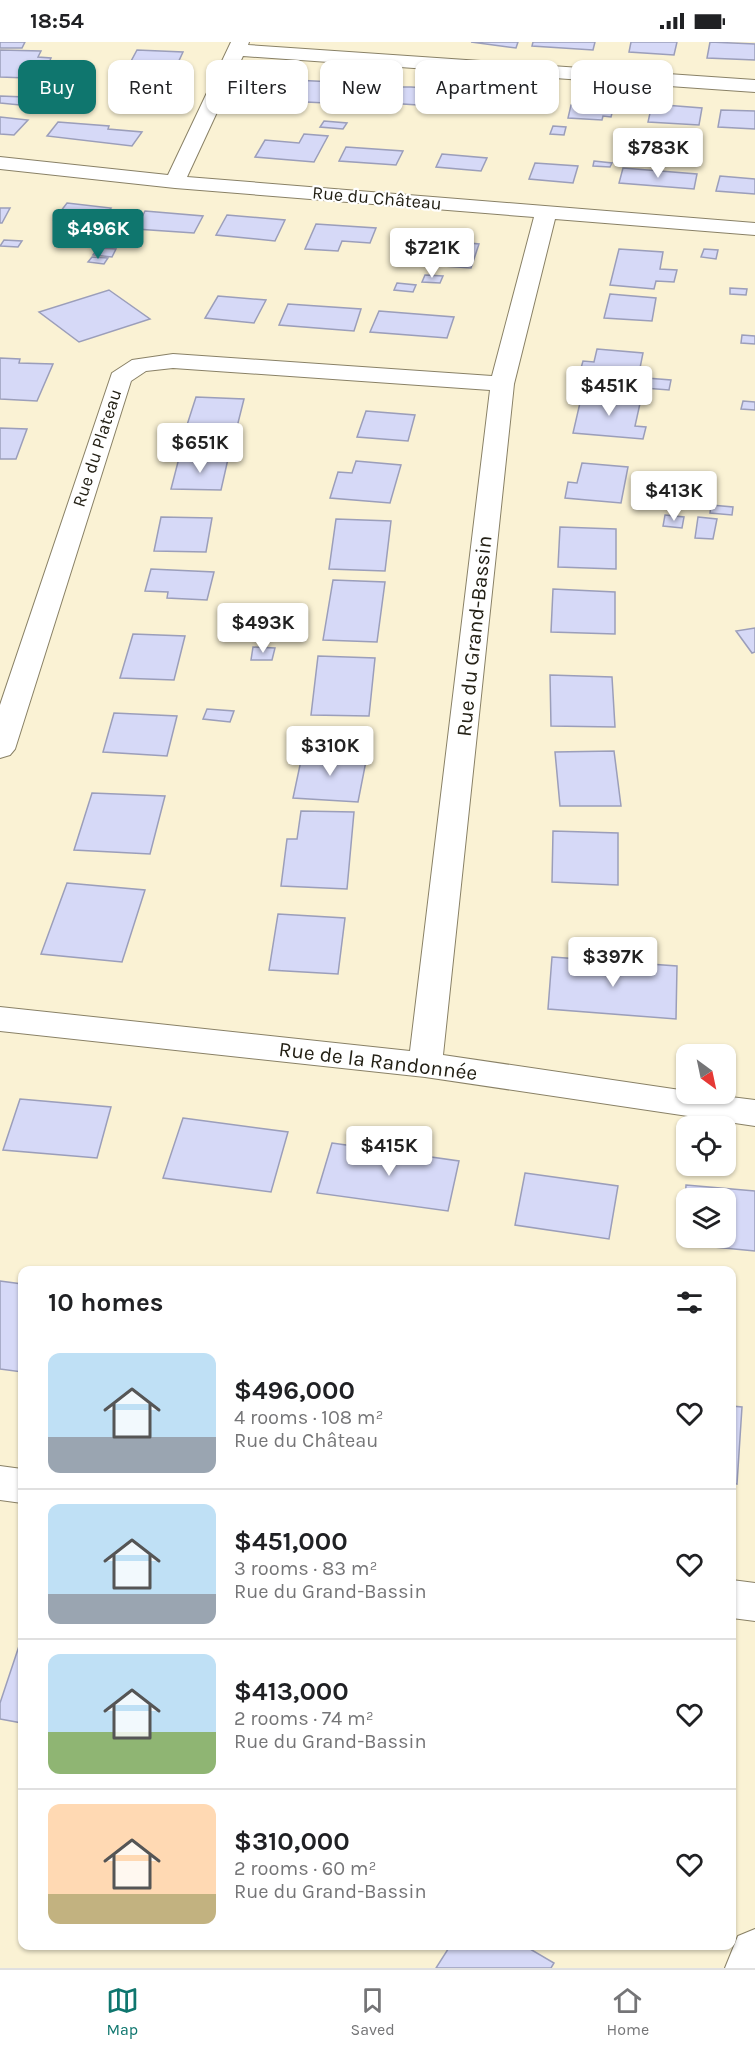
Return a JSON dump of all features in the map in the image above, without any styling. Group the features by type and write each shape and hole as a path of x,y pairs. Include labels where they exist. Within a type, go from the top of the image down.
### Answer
{"street":[{"path":"175,182 239,46 755,86"},
{"name":"Rue du Château","path":"0,163 175,182 755,229"},
{"name":"Rue du Grand-Bassin","path":"425,1065 502,384 546,212"},
{"name":"Rue du Plateau","path":"0,749 120,378 140,365 173,361 502,384"},
{"name":"Rue de la Randonnée","path":"0,1019 425,1065 755,1113"},
{"path":"0,1483 18,1485"},
{"path":"736,1600 755,1602"},
{"path":"748,1968 755,1953"}],"building":[{"path":"0,42 25,42 22,48 0,48"},
{"path":"471,42 518,42 516,48"},
{"path":"533,42 595,42 593,50 532,46"},
{"path":"631,42 677,42 674,55 629,52"},
{"path":"710,42 755,44 755,60 707,58"},
{"path":"0,50 41,51 38,57 51,58 50,60 18,60 18,78 0,77"},
{"path":"137,50 183,52 179,60 132,60"},
{"path":"308,81 320,81 320,103 308,102"},
{"path":"403,87 415,87 415,105 403,104"},
{"path":"0,96 18,97 18,105 0,103"},
{"path":"571,105 571,114 612,114 611,117 603,116 602,120 568,118"},
{"path":"673,106 702,108 699,125 648,122 650,114 673,114"},
{"path":"721,110 755,111 755,129 718,127"},
{"path":"0,117 28,120 14,135 0,134"},
{"path":"324,121 347,123 343,129 320,127"},
{"path":"58,122 109,126 108,129 142,132 132,146 47,136"},
{"path":"553,126 566,127 564,135 550,134"},
{"path":"304,134 328,136 314,162 255,157 265,140 299,143"},
{"path":"346,147 403,151 396,165 339,161"},
{"path":"442,154 487,158 481,171 436,167"},
{"path":"594,161 612,163 610,167 593,166"},
{"path":"535,163 578,166 573,183 529,179"},
{"path":"623,168 697,174 694,189 619,183"},
{"path":"720,176 755,179 755,194 716,191"},
{"path":"67,203 111,208 99,225 54,220"},
{"path":"0,208 10,208 2,223 0,223"},
{"path":"145,211 203,216 194,233 136,229"},
{"path":"227,215 285,220 275,241 216,235"},
{"path":"316,224 376,228 370,243 342,241 338,251 305,249"},
{"path":"4,240 22,241 18,247 0,246"},
{"path":"439,240 479,244 471,268 430,265"},
{"path":"98,248 116,249 112,257 93,255"},
{"path":"619,249 663,252 660,269 677,270 674,282 656,281 654,289 610,285"},
{"path":"704,249 718,250 716,259 701,257"},
{"path":"92,257 108,258 104,264 88,262"},
{"path":"425,275 443,276 440,283 422,282"},
{"path":"397,283 416,285 413,292 394,290"},
{"path":"730,288 747,289 746,295 730,294"},
{"path":"109,290 150,319 79,342 39,312"},
{"path":"610,294 656,298 652,321 604,318"},
{"path":"218,296 266,300 254,323 205,318"},
{"path":"288,304 361,309 354,331 279,325"},
{"path":"379,311 454,317 447,338 370,332"},
{"path":"742,335 755,336 755,344 741,343"},
{"path":"597,349 643,353 639,373 581,368 583,361 594,362"},
{"path":"0,358 20,359 19,363 53,364 37,401 0,399"},
{"path":"634,377 671,380 669,390 632,387"},
{"path":"582,394 641,399 635,426 646,427 643,439 573,433"},
{"path":"196,397 244,399 237,427 187,425"},
{"path":"743,401 755,402 755,410 741,409"},
{"path":"366,411 415,415 408,441 357,437"},
{"path":"0,428 27,429 16,459 0,459"},
{"path":"179,458 228,459 221,490 171,489"},
{"path":"356,461 401,465 390,503 330,498 338,472 352,473"},
{"path":"582,463 628,467 621,503 565,498 568,482 577,483"},
{"path":"711,505 733,507 732,515 710,513"},
{"path":"665,515 684,517 682,528 663,526"},
{"path":"161,517 212,518 206,552 154,551"},
{"path":"698,517 717,519 713,539 695,538"},
{"path":"336,519 391,521 385,571 329,569"},
{"path":"560,527 616,529 616,569 558,567"},
{"path":"151,569 214,572 207,600 167,598 168,592 145,591"},
{"path":"333,580 385,582 377,642 323,640"},
{"path":"553,589 615,592 615,634 551,632"},
{"path":"261,628 279,629 276,640 258,639"},
{"path":"755,628 755,652 752,653 736,631"},
{"path":"133,634 185,636 174,680 120,678"},
{"path":"253,647 275,648 272,660 251,660"},
{"path":"318,656 375,658 369,716 311,715"},
{"path":"550,675 612,677 615,727 551,726"},
{"path":"207,709 234,711 230,722 203,719"},
{"path":"114,713 177,716 167,756 103,752"},
{"path":"303,751 367,756 358,802 293,798"},
{"path":"614,751 621,806 560,806 555,752"},
{"path":"92,793 165,796 150,854 74,850"},
{"path":"301,811 354,812 347,889 281,886 287,839 297,839"},
{"path":"553,831 618,833 618,885 552,882"},
{"path":"67,883 145,890 122,962 41,954"},
{"path":"278,914 345,918 338,974 269,970"},
{"path":"552,957 677,966 676,1019 548,1009"},
{"path":"20,1099 111,1107 97,1158 3,1150"},
{"path":"183,1118 288,1132 271,1192 163,1178"},
{"path":"332,1143 459,1161 448,1211 317,1193"},
{"path":"525,1173 618,1186 609,1239 515,1225"},
{"path":"686,1185 720,1188 686,1188"},
{"path":"736,1189 755,1191 755,1251 724,1248 736,1248"},
{"path":"0,1281 18,1283 18,1371 0,1369"},
{"path":"736,1406 742,1407 736,1484"},
{"path":"18,1649 18,1722 0,1719 0,1703"},
{"path":"447,1950 532,1950 554,1963 551,1968 436,1968"}]}
